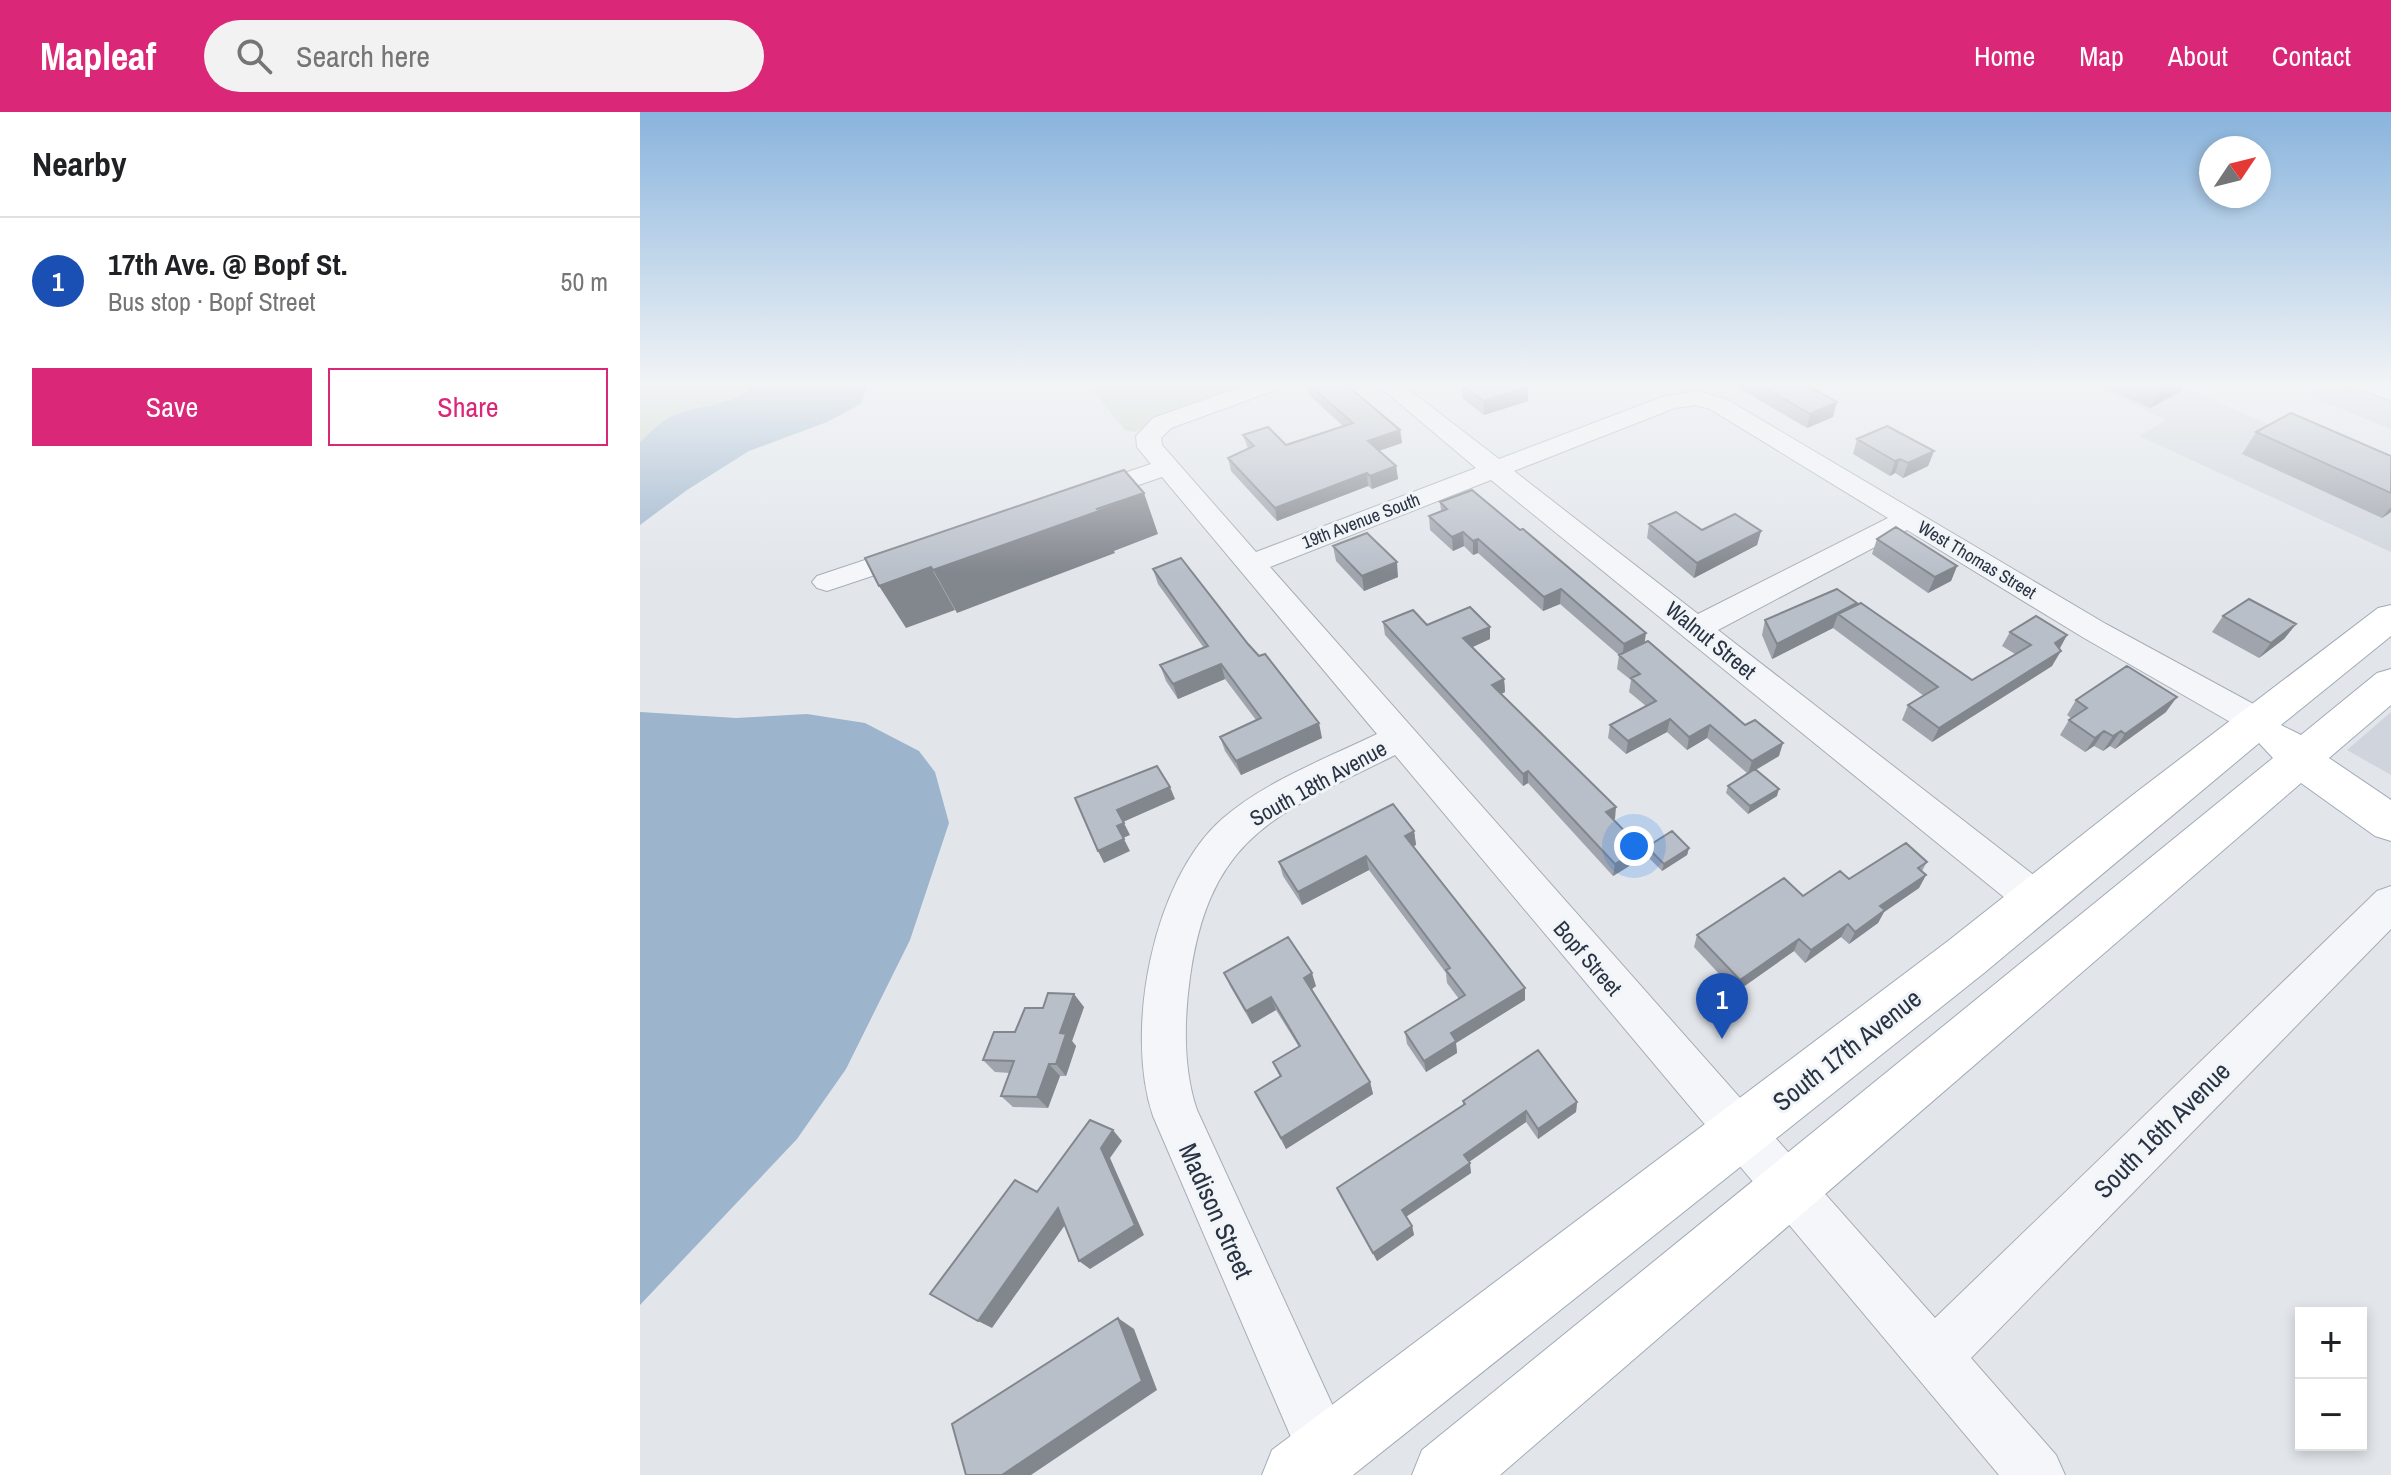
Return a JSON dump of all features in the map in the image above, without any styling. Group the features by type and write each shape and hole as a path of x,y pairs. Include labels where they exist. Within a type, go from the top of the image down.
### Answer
{"main road":[{"name":"South 17th Avenue","path":"1312,1464 1966,957 2391,617"},
{"path":"1447,1475 2391,683"},
{"name":"West Thomas Street","path":"2258,722 2306,752 2391,823"},
{"name":"West Thomas Street","path":"2306,752 2391,788"}],"street":[{"name":"Bopf Street","path":"1150,446 2036,1475"},
{"name":"Walnut Street","path":"1467,446 2035,899"},
{"name":"19th Avenue South","path":"1250,564 1555,446"},
{"name":"West Thomas Street","path":"1787,446 2109,640 2258,722"},
{"path":"1064,502 1167,467"},
{"path":"1696,628 1908,519"},
{"path":"827,582 945,542"},
{"name":"South 18th Avenue","path":"1174,956 1190,899 1209,859 1232,832 1265,806 1400,738"},
{"name":"South 16th Avenue","path":"1934,1357 2391,903"},
{"name":"Madison Street","path":"1174,956 1167,987 1165,1050 1169,1095 1312,1464"}],"shaded area":[{"path":"2160,446 2318,446 2391,477 2391,552"},
{"path":"2391,712 2391,775 2347,750"}],"water":[{"path":"640,446 764,446 749,451 687,490 640,525"},
{"path":"640,712 736,718 807,714 865,723 919,751 935,772 949,823 910,940 846,1069 797,1139 640,1305"}],"building":[{"path":"1254,446 1373,446 1396,466 1370,476 1367,473 1275,508 1228,458"},
{"path":"1868,446 1924,446 1934,451 1908,463 1900,459 1895,461"},
{"path":"2286,446 2367,446 2391,456 2391,493"},
{"path":"1124,470 1144,493 933,570 931,567 879,586 865,558"},
{"path":"1472,490 1646,633 1624,644 1561,589 1544,597 1478,539 1473,541 1463,532 1452,537 1429,516 1447,509 1440,502"},
{"path":"1676,512 1702,530 1735,514 1761,531 1697,563 1649,524"},
{"path":"1896,527 1957,566 1935,577 1877,539"},
{"path":"1367,533 1397,562 1362,576 1333,546"},
{"path":"1181,558 1248,644 1259,656 1265,654 1319,723 1236,761 1220,737 1261,718 1221,664 1173,684 1160,665 1208,646 1153,569"},
{"path":"1837,589 1857,603 1777,644 1765,620"},
{"path":"2249,599 2296,624 2271,643 2223,616"},
{"path":"1861,603 1972,680 2031,645 2010,632 2036,616 2067,635 2055,643 2061,651 1939,728 1908,705 1938,687 1838,614"},
{"path":"1470,607 1490,627 1463,638 1504,679 1492,685 1616,807 1606,812 1641,848 1615,864 1528,771 1523,774 1383,622 1413,610 1427,625"},
{"path":"1648,641 1745,725 1755,720 1783,743 1752,761 1710,725 1689,737 1670,719 1628,741 1610,725 1656,701 1631,678 1640,674 1619,655"},
{"path":"2127,666 2177,697 2125,734 2121,731 2113,736 2104,731 2095,738 2069,720 2087,708 2076,700"},
{"path":"1157,766 1170,787 1117,810 1124,823 1117,826 1124,839 1098,851 1075,798"},
{"path":"1755,769 1779,789 1750,806 1728,786"},
{"path":"1393,804 1414,831 1405,836 1525,988 1451,1033 1456,1041 1424,1061 1405,1032 1465,995 1446,970 1450,968 1366,856 1298,892 1279,862"},
{"path":"1672,831 1689,848 1664,864 1647,847"},
{"path":"1906,843 1927,862 1918,868 1926,875 1880,906 1885,910 1855,932 1848,924 1811,950 1799,939 1740,980 1697,935 1784,878 1803,896 1840,871 1849,879"},
{"path":"1288,937 1312,973 1304,978 1370,1082 1281,1138 1255,1092 1281,1076 1273,1062 1300,1046 1271,997 1246,1011 1224,973"},
{"path":"1048,993 1074,994 1060,1033 1066,1034 1056,1064 1049,1064 1037,1097 1001,1096 1014,1061 983,1060 994,1032 1015,1032 1025,1008 1043,1008"},
{"path":"1538,1050 1577,1102 1538,1129 1526,1111 1464,1155 1470,1163 1402,1210 1412,1226 1373,1253 1337,1188 1465,1104 1463,1101"},
{"path":"1090,1120 1113,1130 1101,1148 1135,1225 1079,1261 1058,1208 978,1321 930,1294 1015,1180 1037,1192"},
{"path":"1118,1318 1142,1381 1002,1475 966,1475 952,1424"}],"place":[{"name":"17th Ave. @ Bopf St.","path":"1722,1039"}]}
